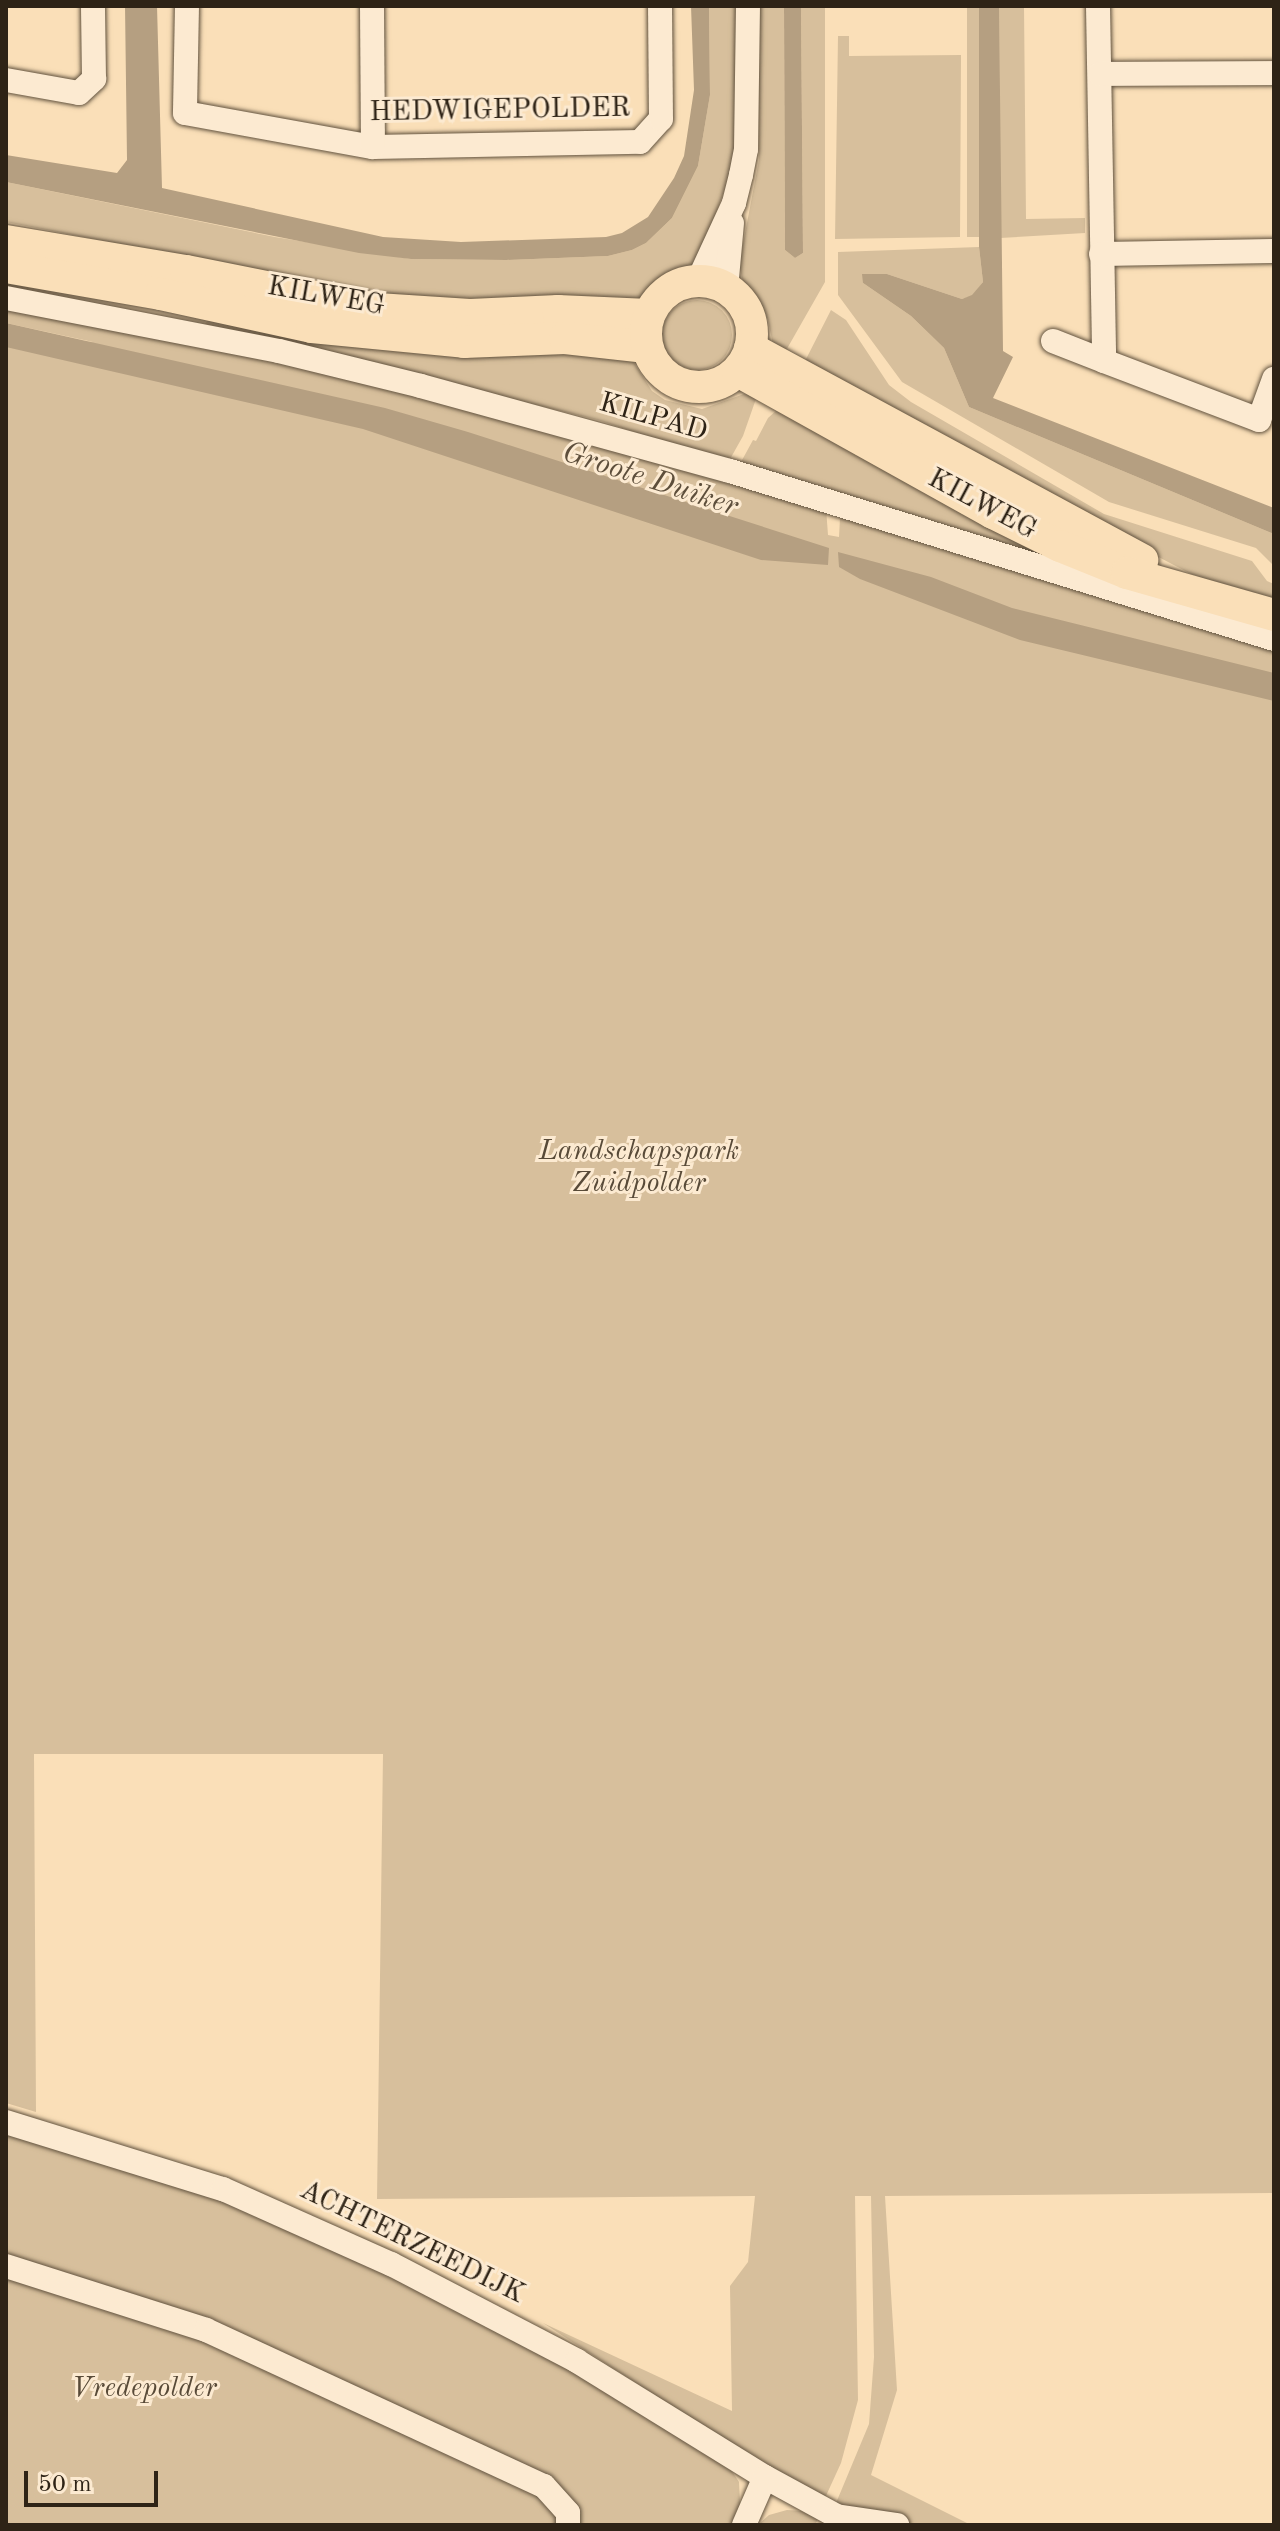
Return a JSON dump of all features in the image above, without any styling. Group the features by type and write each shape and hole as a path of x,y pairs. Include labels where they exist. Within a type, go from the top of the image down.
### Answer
{"main road":[{"name":"KILWEG","path":"6,241 186,271 377,309 470,315 558,311 648,331"},
{"name":"KILWEG","path":"6,267 161,294 312,327 464,342 648,331"},
{"path":"680,284 712,285 739,300 748,314 744,360 719,384 685,386 665,376 648,331 664,293 680,284"},
{"name":"KILWEG","path":"744,360 1174,577 1274,615"}],"street":[{"path":"6,80 79,93 94,79 93,6"},
{"name":"HEDWIGEPOLDER","path":"187,6 185,113 373,147 640,142 661,119 660,6"},
{"path":"372,6 373,147"},
{"path":"712,285 746,149 748,6"},
{"path":"1098,6 1104,361"},
{"path":"1100,74 1274,73"},
{"path":"1101,254 1274,251"},
{"name":"KILPAD","path":"6,298 279,351 421,386 730,471 1274,639"},
{"path":"1053,341 1259,420 1274,379"},
{"name":"ACHTERZEEDIJK","path":"6,2122 223,2189 310,2226 491,2313 844,2521 897,2525"},
{"path":"6,2266 206,2330 544,2486 568,2513 568,2525"},
{"path":"744,2525 765,2477"}],"green space":[{"path":"709,6 738,6 739,150 700,258 690,269 667,278 638,299 428,304 6,222 6,182 275,237 411,259 506,260 608,256 632,250 646,243 672,218 698,166 710,95"},
{"path":"756,6 784,6 785,250 795,258 803,253 801,6 825,6 825,282 784,354 773,345 768,320 759,299 743,282 739,265 759,160"},
{"path":"967,6 979,6 979,237 967,237"},
{"path":"999,6 1024,6 1026,219 1085,218 1085,233 1000,238"},
{"path":"838,36 849,36 849,56 961,55 960,237 835,239"},
{"path":"979,247 983,282 972,296 962,299 887,274 863,283 911,316 944,348 969,407 1274,534 1274,566 1256,548 1109,502 902,382 838,295 838,252"},
{"path":"697,300 716,306 726,316 732,335 726,354 716,364 697,370 678,364 668,354 662,335 668,316 678,306"},
{"name":"Landschapspark Zuidpolder","path":"6,304 450,401 826,508 828,535 839,537 840,518 845,514 1274,649 1274,2193 885,2196 897,2390 871,2475 971,2525 919,2525 841,2510 836,2503 869,2424 874,2357 871,2196 855,2196 858,2400 841,2463 825,2498 726,2441 543,2323 732,2411 730,2286 748,2262 755,2196 377,2199 383,1754 34,1754 36,2112 6,2103 6,337 93,342 6,323"},
{"path":"831,310 846,320 889,385 911,402 1104,514 1252,561 1267,581 1274,584 1274,604 1191,574 985,466 804,363"},
{"path":"209,319 629,355 652,391 665,400 702,409 744,394 757,396 743,436 729,461 722,461 598,420 205,324"},
{"path":"777,410 1274,632 741,462 768,418"},
{"name":"Vredepolder","path":"6,2131 180,2185 303,2231 550,2355 729,2467 739,2482 740,2504 731,2525 6,2525"},
{"path":"787,2510 801,2511 818,2519 815,2525 758,2525 769,2515"}],"shaded area":[{"path":"125,6 157,6 162,188 383,237 461,242 606,237 622,233 648,217 674,178 684,156 694,90 691,6 709,6 710,95 698,166 672,218 646,243 632,250 608,256 506,260 411,259 359,253 6,182 6,155 117,173 127,160"},
{"path":"784,6 801,6 803,253 795,258 785,250"},
{"path":"979,6 999,6 1003,351 1013,357 993,398 1274,508 1274,534 969,407 944,348 911,316 863,283 862,274 887,274 962,299 972,295 983,282 979,247"},
{"path":"6,323 385,408 468,432 829,548 828,565 761,560 363,429 6,347"},
{"path":"838,552 931,577 1012,608 1274,673 1274,701 1020,640 860,579 839,567"}],"water label":[{"name":"Groote Duiker","path":"650,480"}]}
